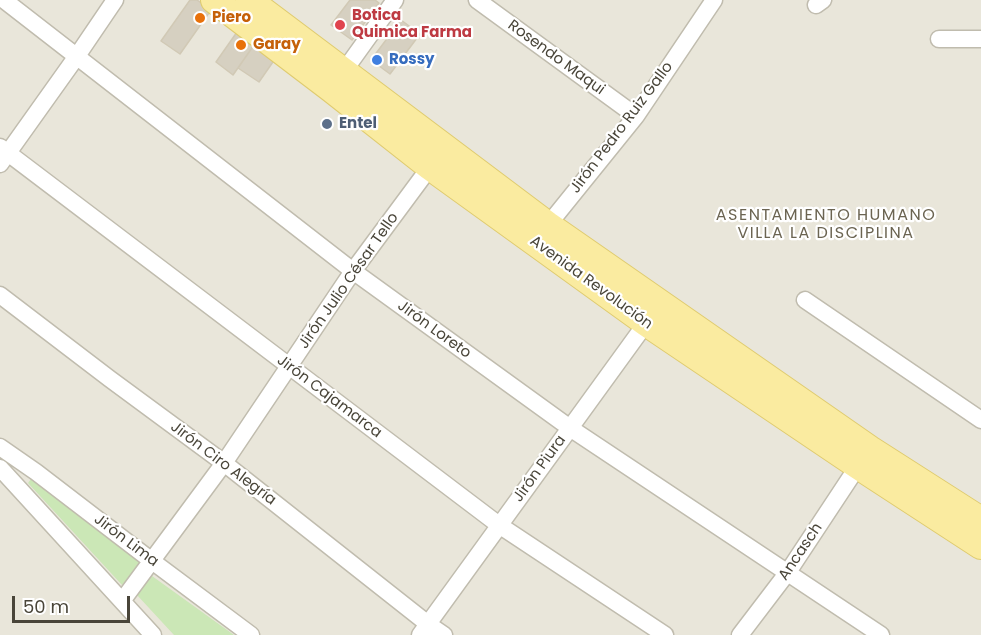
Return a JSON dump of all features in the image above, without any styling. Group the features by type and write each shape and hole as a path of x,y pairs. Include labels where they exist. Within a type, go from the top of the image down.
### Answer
{"main road":[{"name":"Avenida Revolución","path":"214,0 337,80 548,225 653,313 858,466 981,546"},
{"name":"Avenida Revolución","path":"249,0 430,167 653,313 981,520"}],"street":[{"name":"Jirón Loreto","path":"4,0 353,271 570,428 881,635"},
{"path":"3,154 77,56 115,0"},
{"path":"337,80 395,0"},
{"name":"Rosendo Maqui","path":"477,0 636,116"},
{"name":"Jirón Pedro Ruiz Gallo","path":"548,225 636,116 705,3"},
{"path":"939,39 981,39"},
{"name":"Jirón Cajamarca","path":"3,154 499,525 665,635"},
{"name":"Jirón Julio César Tello","path":"122,601 224,463 353,271 430,167"},
{"name":"Jirón Ciro Alegría","path":"0,295 224,463 424,630 444,635"},
{"path":"805,300 981,420"},
{"name":"Jirón Piura","path":"424,630 653,313"},
{"name":"Jirón Lima","path":"0,447 252,635"},
{"name":"Ancasch","path":"740,635 788,572 858,466"},
{"path":"0,468 153,635"}],"shaded area":[{"path":"0,0 981,0 981,635 0,635"}],"green space":[{"path":"31,479 141,563 122,585 28,483"},
{"path":"152,576 234,635 174,635 137,595"}],"building":[{"path":"190,0 197,0 211,10 180,54 161,41"},
{"path":"350,0 375,0 379,3 352,40 331,25"},
{"path":"401,20 420,34 390,74 371,60"},
{"path":"237,32 254,45 233,75 216,62"},
{"path":"254,45 275,59 259,82 238,68"}],"place":[{"name":"Piero","path":"200,18"},
{"name":"Botica Quimica Farma","path":"340,25"},
{"name":"Garay","path":"241,45"},
{"name":"Rossy","path":"377,60"},
{"name":"Entel","path":"327,124"}],"district":[{"name":"ASENTAMIENTO HUMANO VILLA LA DISCIPLINA","path":"826,225"}]}
